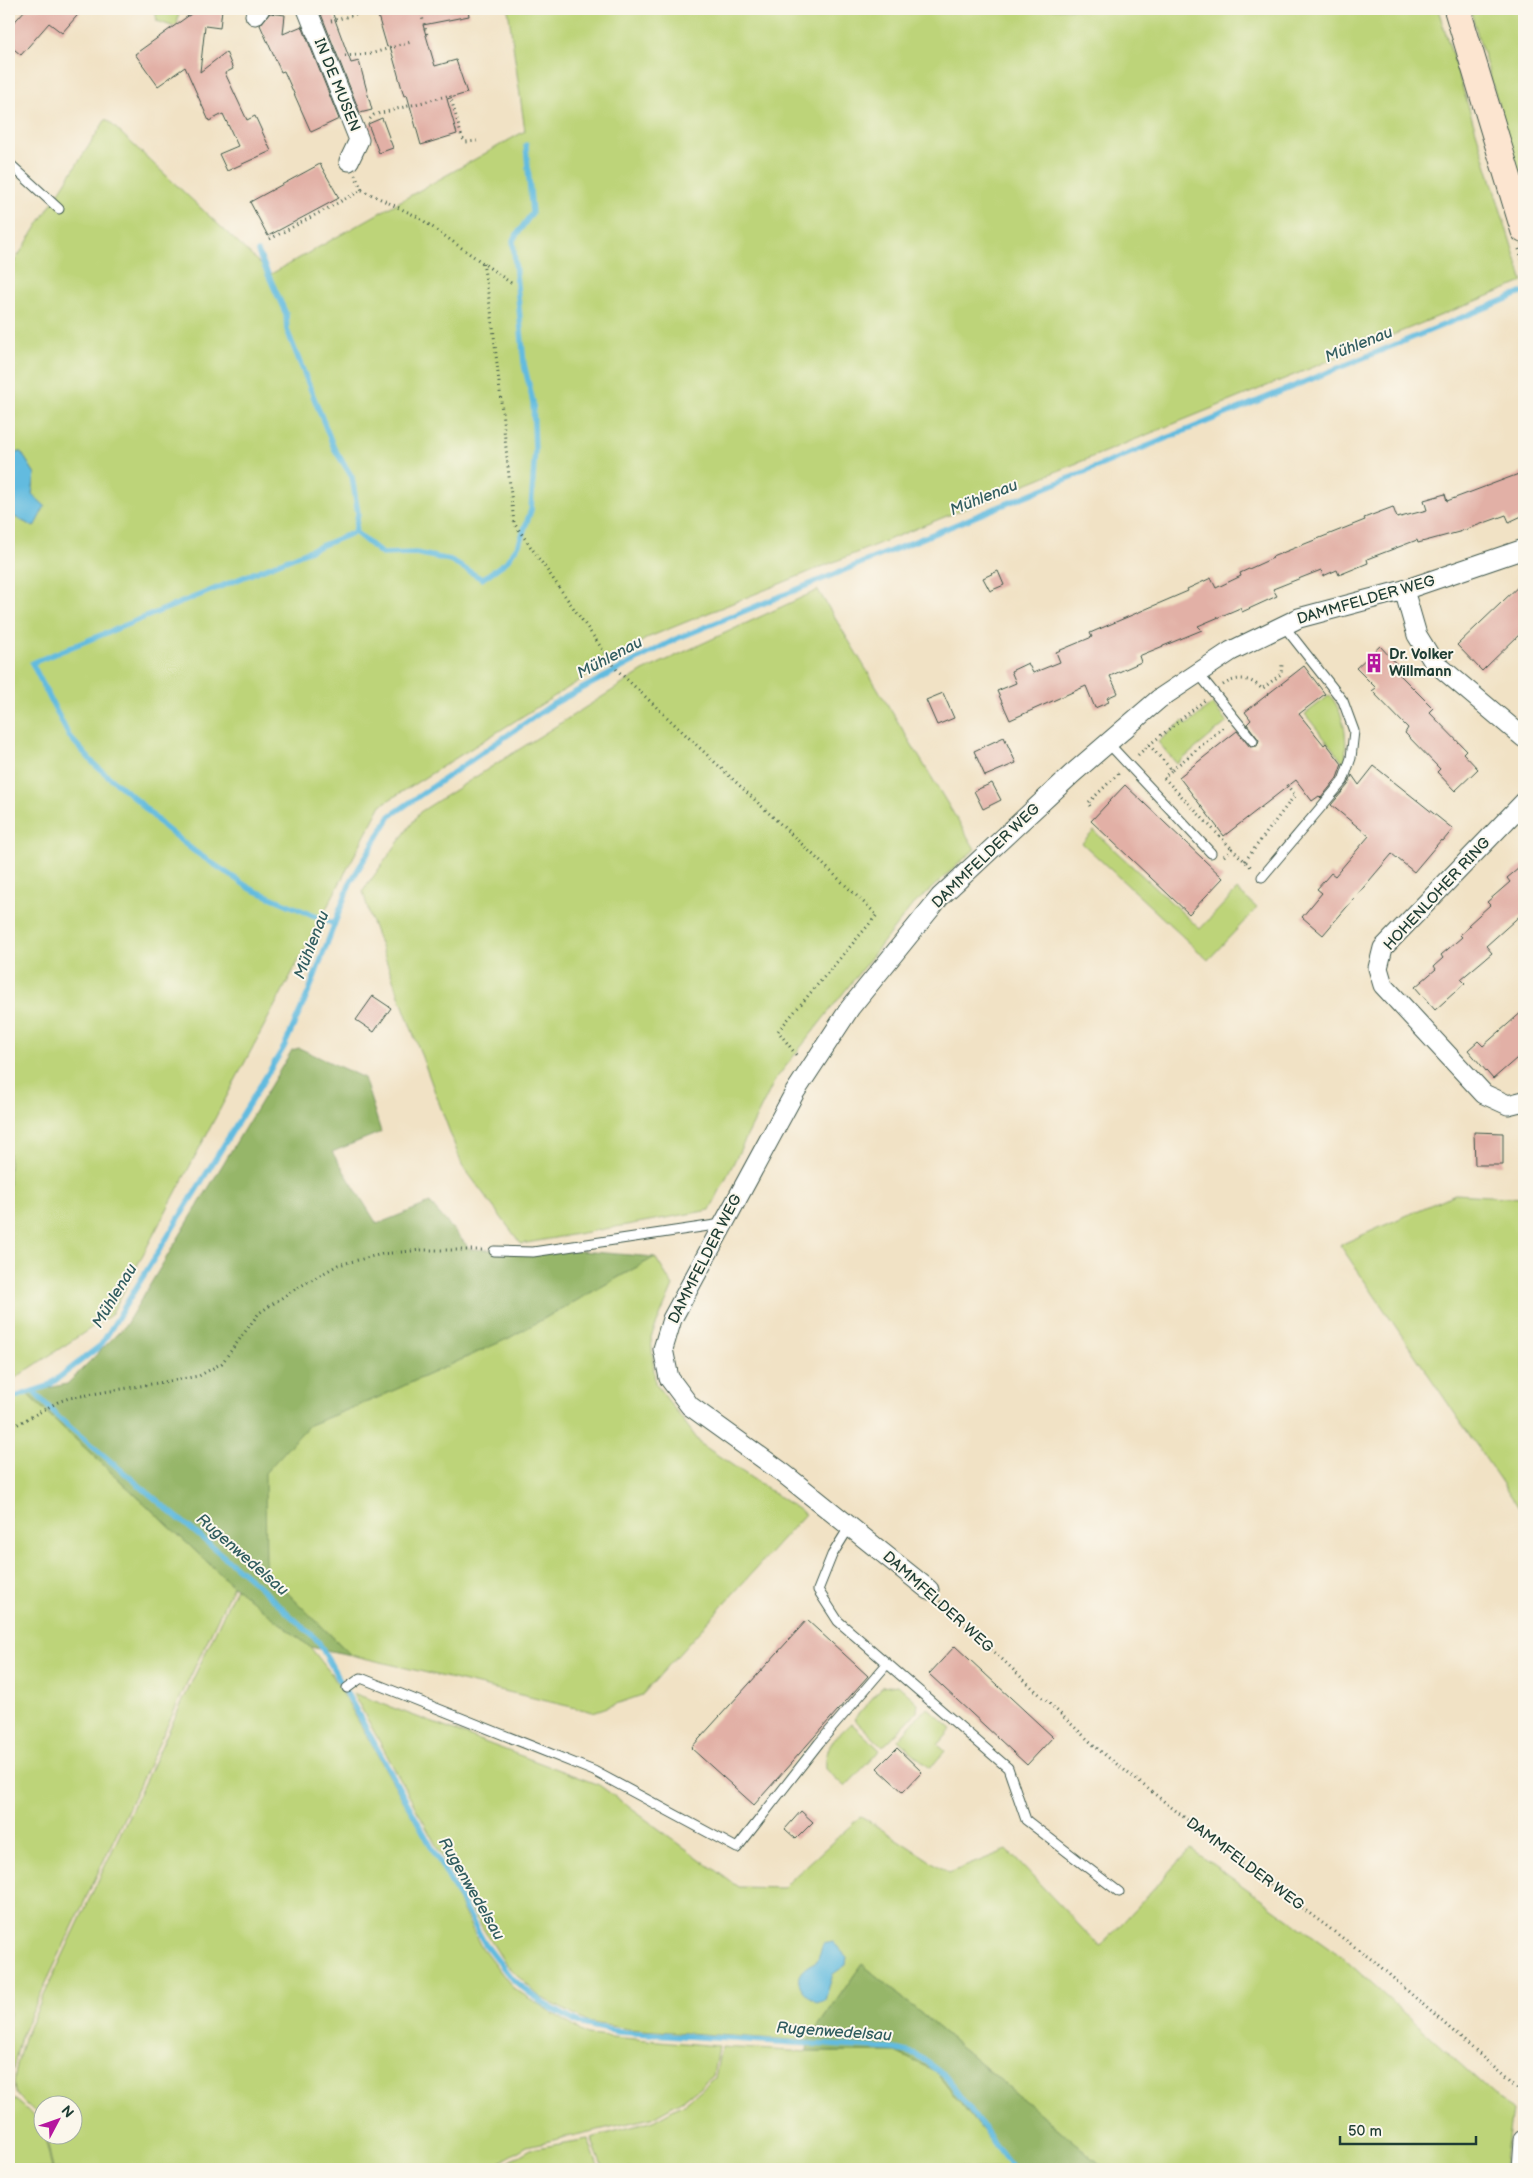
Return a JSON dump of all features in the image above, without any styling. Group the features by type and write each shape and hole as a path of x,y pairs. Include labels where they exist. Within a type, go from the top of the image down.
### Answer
{"main road":[{"path":"1457,9 1524,230"}],"street":[{"name":"IN DE MUSEN","path":"307,9 360,140 349,161"},
{"name":"DAMMFELDER WEG","path":"929,1590 783,1473 690,1406 669,1378 663,1349 672,1319 722,1224 808,1071 850,1008 940,897 1072,774 1159,699 1231,652 1299,618 1404,590 1524,549"},
{"path":"1404,590 1417,635 1433,661 1524,738"},
{"name":"HOHENLOHER RING","path":"1524,802 1383,948 1378,968 1383,985 1484,1094 1508,1105 1524,1101"},
{"path":"1522,2169 1524,2140"}],"lane":[{"path":"9,164 59,209"},
{"path":"1262,877 1343,781 1351,758 1354,731 1343,701 1284,626"},
{"path":"1198,673 1252,741"},
{"path":"1109,744 1211,853"},
{"path":"494,1250 533,1252 722,1224"},
{"path":"850,1526 832,1555 818,1590 838,1621 1008,1768 1026,1820 1119,1892"},
{"path":"348,1688 361,1678 594,1771 737,1848 819,1743 887,1664"}],"path":[{"path":"314,26 375,9"},
{"path":"420,9 427,35"},
{"path":"328,63 345,56 370,54 411,42"},
{"path":"360,140 374,115 450,95 462,138 466,142 477,141"},
{"path":"349,161 362,190 418,217 511,283"},
{"path":"270,239 362,190"},
{"path":"1521,257 1524,265"},
{"path":"483,263 492,317 514,523 617,670 877,915 778,1031 808,1071"},
{"path":"1090,806 1088,803 1128,764 1225,683 1238,678 1250,680 1262,689 1281,674 1282,665"},
{"path":"1151,789 1234,718"},
{"path":"1149,745 1172,770"},
{"path":"1164,777 1218,836 1262,877"},
{"path":"1245,861 1295,795 1286,783"},
{"path":"1211,853 1220,860 1232,849"},
{"path":"9,1429 58,1402 200,1376 222,1363 259,1313 292,1291 338,1265 382,1254 421,1250 494,1250"},
{"name":"DAMMFELDER WEG","path":"929,1590 1100,1751 1251,1870 1375,1962 1524,2094"}],"green space":[{"path":"155,9 179,9 177,28 157,21"},
{"path":"508,9 1438,9 1523,282 649,637 381,805 111,1315 9,1382 9,514 34,527 32,494 35,474 21,452 9,454 9,270 106,119 271,274 525,131"},
{"path":"1470,9 1524,9 1524,191"},
{"path":"818,590 975,849 910,908 775,1080 710,1210 521,1244 462,1165 370,917 363,891 420,812 643,671"},
{"path":"1330,695 1339,711 1344,728 1346,745 1345,764 1305,714"},
{"path":"1212,704 1227,722 1177,764 1158,742 1183,721 1187,725"},
{"path":"1094,831 1200,929 1237,890 1257,908 1208,960 1082,843"},
{"path":"299,1048 364,1078 381,1132 332,1152 377,1224 430,1203 470,1249 533,1252 555,1249 655,1257 509,1338 377,1398 309,1425 265,1473 266,1572 351,1655 310,1647 233,1586 26,1393 67,1384 125,1326 292,1050"},
{"path":"1455,1194 1524,1198 1524,1515 1340,1245"},
{"path":"655,1257 673,1286 651,1337 655,1383 701,1444 805,1514 642,1695 593,1712 351,1655 266,1572 264,1473 309,1425 377,1398 509,1338"},
{"path":"26,1393 233,1586 21,2036 9,2085 9,1401"},
{"path":"236,1588 310,1647 333,1676 448,1880 480,1945 513,1988 587,2035 718,2046 713,2076 683,2100 651,2118 527,2146 489,2169 53,2169 48,2146 82,2146 82,2096 32,2096 32,2109 17,2095 14,2084 24,2038"},
{"path":"898,1685 918,1703 917,1712 883,1747 854,1719 882,1687"},
{"path":"353,1693 599,1785 738,1887 782,1888 861,1816 949,1873 1007,1850 1100,1947 1191,1849 1341,1956 1512,2111 1504,2169 1106,2169 862,1964 808,2041 628,2029 587,2022 540,1997 506,1965 472,1911"},
{"path":"927,1707 952,1729 938,1745 945,1751 930,1768 898,1740"},
{"path":"851,1723 880,1750 845,1787 826,1769 826,1761 832,1743"},
{"path":"862,1964 1106,2169 1012,2169 935,2071 895,2052 807,2052 808,2041"},
{"path":"721,2047 807,2052 896,2052 935,2071 1012,2169 603,2169 591,2138 653,2121 685,2103 715,2078"},
{"path":"9,2088 10,2096 32,2115 32,2146 47,2146 52,2169 9,2169"},
{"path":"588,2139 599,2169 496,2169 531,2149"}],"water":[{"path":"21,452 35,474 32,494 45,506 34,527 9,514 9,454"},
{"path":"833,1942 847,1957 846,1965 833,1974 825,2000 817,2003 800,1986 799,1976 808,1966 817,1961 823,1944"}],"building":[{"path":"26,9 83,9 62,33 49,23 21,55 9,45 9,28"},
{"path":"198,9 222,9 220,28 205,26 200,72 226,52 233,69 225,73 247,120 255,116 271,151 227,171 219,154 238,146 223,114 209,121 185,67 158,86 135,54"},
{"path":"319,9 331,9 351,63 359,61 372,110 360,113"},
{"path":"376,9 468,9 469,16 423,25 435,66 456,60 467,93 447,99 457,134 421,145 407,95 404,96 390,46 387,47"},
{"path":"270,13 285,15 283,34 302,26 339,119 311,132 284,71 281,72 260,25"},
{"path":"382,118 393,148 379,153 368,124"},
{"path":"320,164 339,198 268,236 250,202"},
{"path":"1524,472 1524,515 1509,522 1506,515 1459,532 1418,543 1417,540 1367,559 1368,563 1339,575 1337,570 1323,576 1321,570 1273,589 1277,596 1242,612 1240,608 1198,626 1202,630 1139,656 1141,662 1110,676 1118,693 1107,698 1109,702 1095,708 1086,686 1010,720 997,691 1016,683 1011,671 1028,663 1033,673 1060,662 1056,652 1092,637 1090,633 1188,591 1187,589 1211,578 1216,588 1241,576 1240,573 1272,557 1365,520 1364,518 1393,507 1397,518 1427,510 1424,500 1445,494 1447,501"},
{"path":"998,571 1004,585 990,591 983,578"},
{"path":"1524,581 1524,630 1482,671 1457,645"},
{"path":"1380,646 1402,670 1399,674 1433,708 1429,712 1466,750 1463,753 1478,769 1455,791 1437,772 1440,769 1405,733 1408,728 1372,691 1376,688 1356,668"},
{"path":"1304,666 1325,694 1299,714 1324,745 1326,743 1342,764 1337,778 1321,798 1319,796 1312,801 1296,780 1224,836 1179,777 1237,731 1250,747 1257,746 1259,740 1247,724 1251,720 1245,712"},
{"path":"943,693 954,718 937,725 926,700"},
{"path":"1004,737 1016,763 985,776 974,751"},
{"path":"1374,766 1453,829 1414,872 1392,854 1323,935 1302,917 1322,893 1317,889 1331,873 1335,876 1369,836 1331,805 1348,785 1352,775 1359,785"},
{"path":"992,783 1001,800 983,809 974,791"},
{"path":"1125,785 1223,878 1189,914 1091,821"},
{"path":"1524,864 1524,912 1486,946 1492,953 1461,979 1465,983 1435,1010 1415,987 1436,969 1434,966 1443,958 1441,955 1462,937 1460,935 1470,926 1468,925 1490,905 1487,902 1510,882 1507,878"},
{"path":"373,996 391,1008 374,1032 356,1020"},
{"path":"1524,1010 1524,1052 1493,1079 1468,1050 1478,1041 1483,1046"},
{"path":"1474,1132 1503,1133 1503,1165 1475,1165"},
{"path":"807,1620 868,1676 754,1805 691,1748"},
{"path":"955,1646 1053,1737 1027,1765 929,1674"},
{"path":"897,1748 922,1772 903,1792 877,1768"},
{"path":"801,1811 813,1822 796,1839 785,1829"}],"waterway":[{"path":"334,924 251,889 194,851 164,827 138,801 96,766 69,736 32,663 355,532 382,554 416,553 450,560 482,579 506,562 519,544 531,510 535,450 533,402 524,364 513,240 532,213 526,145"},
{"path":"258,252 286,314 287,330 334,448 352,477 358,513 355,532"},
{"name":"Mühlenau","path":"9,1399 48,1386 101,1345 284,1047 309,991 350,883 390,816 553,704 676,639 1524,292"},
{"name":"Rugenwedelsau","path":"33,1391 59,1418 253,1581 318,1641 485,1944 512,1979 544,2004 578,2023 619,2032 894,2049 916,2054 946,2077 1013,2169"}],"place":[{"name":"Dr. Volker Willmann","path":"1374,663"}]}
